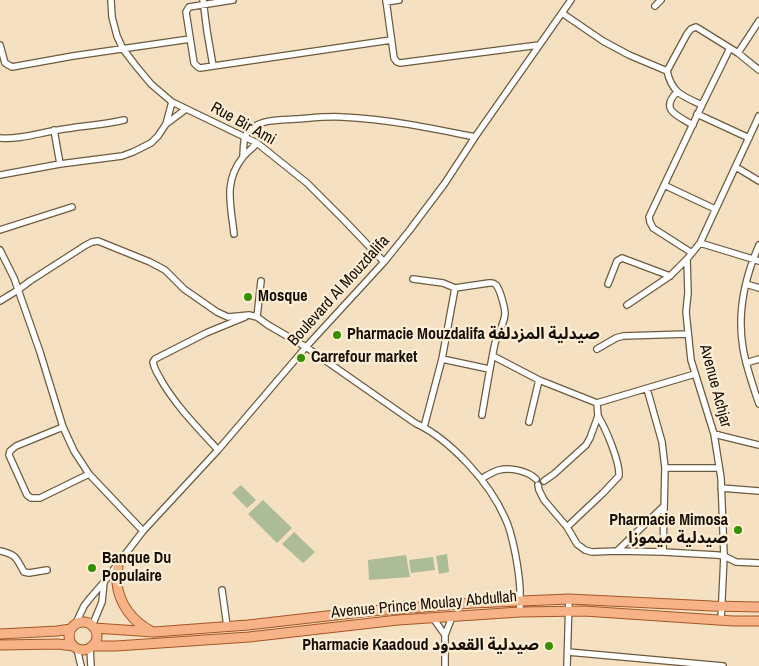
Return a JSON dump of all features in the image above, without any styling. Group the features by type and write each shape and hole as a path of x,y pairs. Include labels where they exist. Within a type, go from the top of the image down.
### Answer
{"main road":[{"path":"118,563 117,584 125,608 143,627 154,632"},
{"name":"Avenue Prince Moulay Abdullah","path":"93,627 154,632 388,609 568,599 759,607"},
{"name":"Avenue Prince Moulay Abdullah","path":"91,647 249,637 398,620 568,610 759,621"},
{"path":"0,634 57,631 84,622 93,627 97,636 95,643 84,650 58,644 0,645"},
{"path":"73,627 69,638 75,647"}],"street":[{"name":"Rue Bir Ami","path":"111,0 112,17 117,36 136,66 151,84 172,102 257,143 307,183 384,262"},
{"path":"232,0 204,2 190,7 186,12 194,63 200,68 391,40"},
{"path":"400,0 386,1 395,61 400,63 539,46"},
{"name":"Boulevard Al Mouzdalifa","path":"73,627 84,606 143,531 218,450 306,347 384,262 409,231 445,183 571,0"},
{"path":"655,6 661,0"},
{"path":"204,2 213,66"},
{"path":"562,13 603,41 629,55 667,71"},
{"path":"738,53 759,21"},
{"path":"702,104 677,92 669,80 667,71 687,34 694,28 738,53 759,70"},
{"path":"0,44 5,63 12,67 190,39"},
{"path":"692,253 653,228 649,217 730,48"},
{"path":"677,92 669,102 669,108 673,113 693,125"},
{"path":"0,175 60,164 122,156 133,152 151,143 158,136 166,124 172,102"},
{"path":"166,124 186,109"},
{"path":"697,114 749,138"},
{"path":"627,305 670,276 688,259 700,242 759,116"},
{"path":"243,156 244,137 250,129 260,123 274,120 341,117 387,121 475,137"},
{"path":"0,138 15,138 54,130 109,124 124,120"},
{"path":"54,130 60,164"},
{"path":"234,234 230,195 231,180 243,156 257,143"},
{"path":"736,167 759,181"},
{"path":"664,186 715,210"},
{"path":"0,230 72,207"},
{"path":"0,301 86,245 98,241 165,270 184,289 217,312 228,317 257,317 306,347 415,423 424,427 448,445 481,479 506,519 514,548 520,588 520,612"},
{"path":"700,242 756,260"},
{"path":"759,245 756,260 746,284 741,313 746,363 759,404"},
{"path":"0,250 14,278 40,352 63,427 74,451 89,474 143,531"},
{"path":"608,284 617,261 622,258 670,276"},
{"name":"Avenue Achjar","path":"688,259 686,312 689,347 695,374 714,434 721,488 724,556 721,620"},
{"path":"413,279 442,283 455,288 489,283 497,287 505,312 504,321 489,369 482,415"},
{"path":"257,317 261,280"},
{"path":"746,284 759,288"},
{"path":"424,427 442,359 455,288"},
{"path":"218,450 180,408 163,383 153,362 155,359 206,333 249,316"},
{"path":"597,349 623,336 688,334"},
{"path":"494,356 539,380 597,403 695,374"},
{"path":"442,359 489,369"},
{"path":"746,363 759,359"},
{"path":"529,422 539,380"},
{"path":"647,389 662,442 664,468 663,552"},
{"path":"537,482 542,485 544,481 586,444 598,416 597,403"},
{"path":"567,527 619,476 619,468 607,432 598,416"},
{"path":"63,427 16,446 10,451 9,455 27,495 32,498 40,498 89,474"},
{"path":"714,434 759,445"},
{"path":"664,468 719,468"},
{"path":"481,479 490,473 505,469 532,474 544,500 567,527 578,544 592,552 663,552 724,556 736,562 759,563"},
{"path":"721,488 759,491"},
{"path":"617,551 664,506"},
{"path":"0,551 16,558 24,572 47,570"},
{"name":"Boulevard Al Mouzdalifa","path":"93,627 102,602 104,582"},
{"path":"222,590 227,626"},
{"path":"567,666 568,599"},
{"path":"445,666 445,635 452,616"},
{"path":"433,618 445,635"},
{"path":"75,647 82,666"},
{"path":"90,666 91,647"},
{"path":"568,652 723,666"}],"green space":[{"path":"241,485 256,500 247,508 232,493"},
{"path":"263,500 292,528 277,543 248,514"},
{"path":"294,532 315,552 303,563 282,544"},
{"path":"447,554 449,572 439,574 436,556"},
{"path":"406,555 410,577 369,580 368,560"},
{"path":"433,557 435,570 411,573 409,560"}],"place":[{"name":"Mosque","path":"248,297"},
{"name":"Pharmacie Mouzdalifa صيدلية المزدلفة","path":"337,335"},
{"name":"Carrefour market","path":"301,358"},
{"name":"Pharmacie Mimosa صيدلية ميموزا","path":"738,530"},
{"name":"Banque Du Populaire","path":"92,568"},
{"name":"Pharmacie Kaadoud صيدلية القعدود","path":"549,646"}]}
